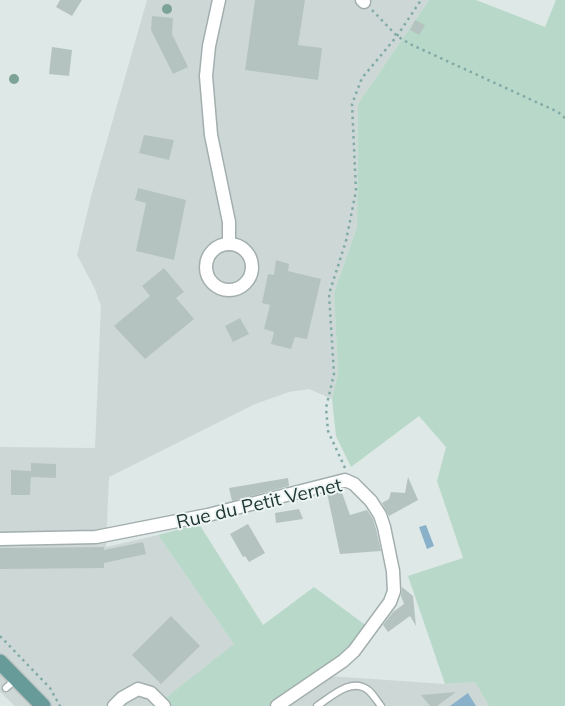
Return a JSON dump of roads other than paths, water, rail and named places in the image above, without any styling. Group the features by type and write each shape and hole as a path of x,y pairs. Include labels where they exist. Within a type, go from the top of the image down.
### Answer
{"main road":[{"path":"0,662 11,684 43,706"}],"street":[{"path":"219,0 209,46 206,76 211,135 229,222 229,244"},
{"name":"Rue du Petit Vernet","path":"0,539 96,537 208,515 345,480 354,484 371,501 384,527 393,570 394,591 390,602 354,651 343,661 277,706"},
{"path":"114,706 122,698 138,689 150,694 164,706"}],"lane":[{"path":"317,706 346,687 359,686 368,690 381,706"}],"water":[{"path":"426,525 434,546 427,549 419,527"},
{"path":"468,693 476,706 450,706"}]}
